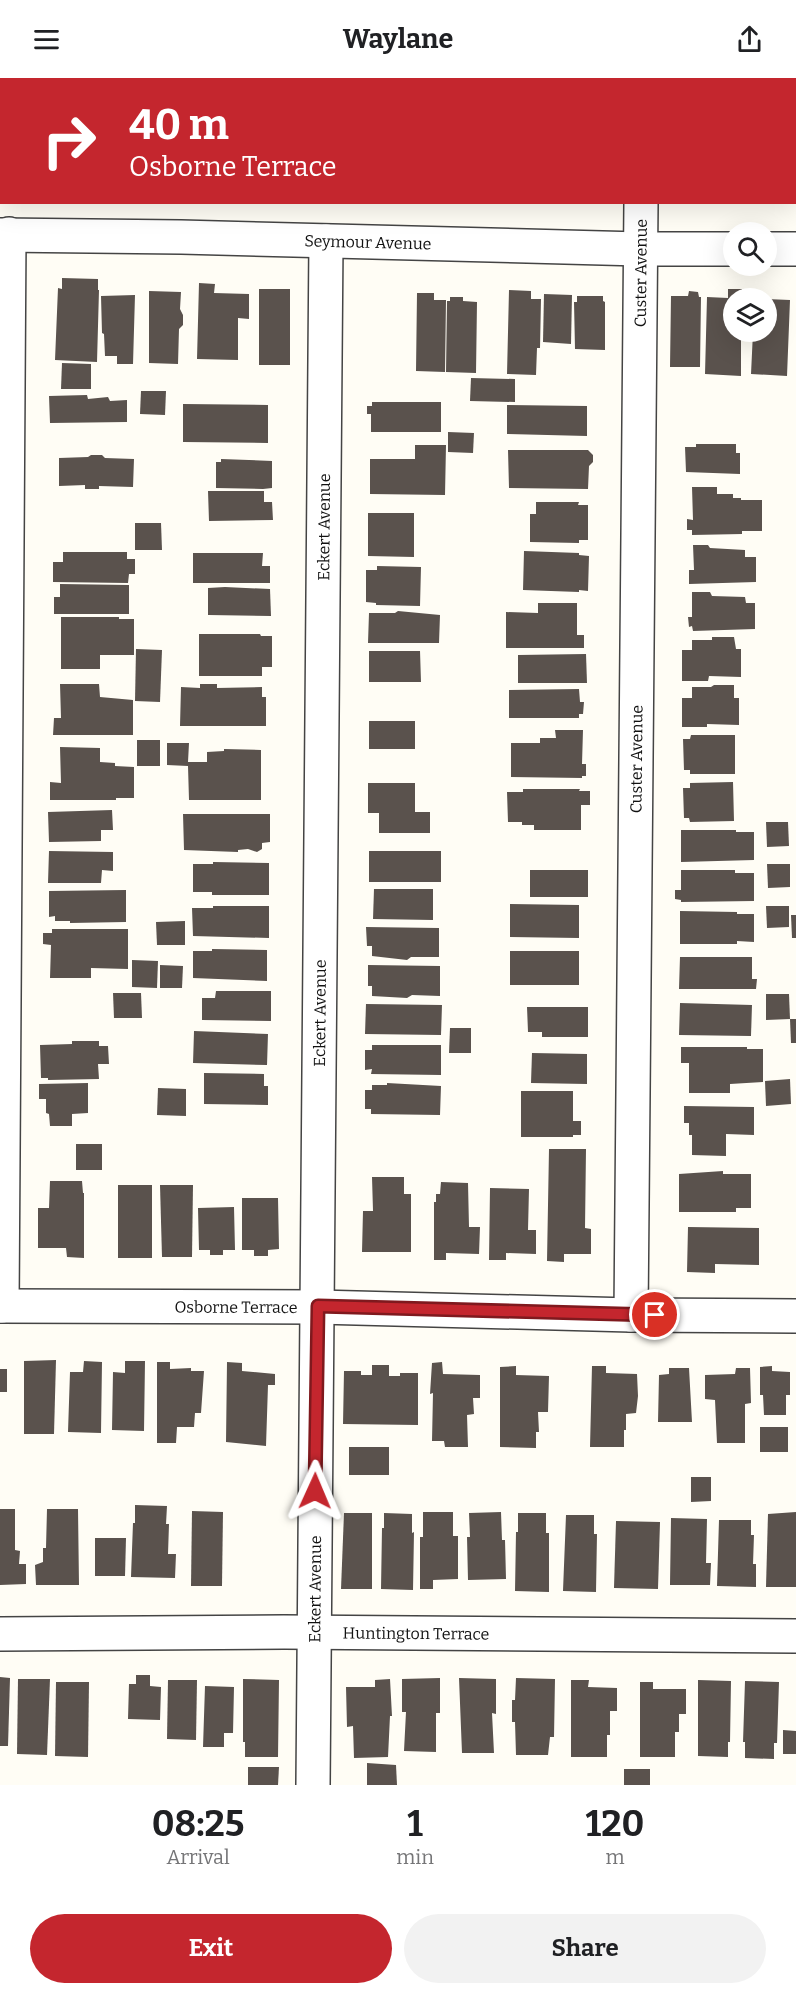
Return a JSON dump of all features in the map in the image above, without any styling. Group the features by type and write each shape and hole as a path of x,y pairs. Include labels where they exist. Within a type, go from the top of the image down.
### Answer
{"street":[{"name":"Custer Avenue","path":"632,1315 641,204"},
{"name":"Seymour Avenue","path":"4,234 723,249"},
{"path":"1,1306 4,234"},
{"name":"Eckert Avenue","path":"313,1785 326,241"},
{"path":"777,249 796,249"},
{"name":"Osborne Terrace","path":"1,1306 318,1306 632,1315 796,1316"},
{"name":"Huntington Terrace","path":"0,1634 796,1636"}],"building":[{"path":"62,278 98,279 97,362 55,360 58,288 62,289"},
{"path":"199,283 215,284 214,293 249,294 249,319 238,318 238,360 197,359"},
{"path":"259,289 290,289 290,365 259,365"},
{"path":"509,290 531,291 531,299 541,299 540,348 537,348 536,375 507,374"},
{"path":"149,291 181,292 180,309 183,315 183,325 179,329 178,364 149,363"},
{"path":"689,291 698,292 701,297 700,367 670,367 671,296 688,296"},
{"path":"417,293 434,293 434,300 446,300 445,372 416,371"},
{"path":"544,294 572,295 571,344 543,342"},
{"path":"135,295 133,364 117,364 117,356 105,356 101,296"},
{"path":"577,296 603,296 605,350 575,349 574,302 577,302"},
{"path":"450,297 463,297 463,301 477,302 476,373 446,372 447,301 450,301"},
{"path":"707,297 723,298 723,342 741,342 741,376 705,374"},
{"path":"777,299 790,300 787,376 751,374 753,342 777,342"},
{"path":"62,363 91,364 91,389 61,389"},
{"path":"471,378 515,379 515,402 470,401"},
{"path":"141,391 166,391 165,415 140,414"},
{"path":"87,395 88,399 108,397 110,401 127,400 127,422 50,423 49,396"},
{"path":"372,402 441,402 441,432 371,432 371,414 367,414 367,406 372,406"},
{"path":"183,404 268,405 268,443 183,442"},
{"path":"507,405 587,406 587,436 507,434"},
{"path":"448,432 474,433 473,453 448,452"},
{"path":"696,444 736,444 736,453 740,453 740,474 686,472 685,447 696,447"},
{"path":"415,445 446,445 445,495 370,494 370,459 415,459"},
{"path":"508,450 588,450 593,455 593,462 589,466 588,489 509,488"},
{"path":"91,455 134,459 133,487 99,486 99,489 85,489 85,485 59,486 59,458"},
{"path":"221,459 272,461 272,488 216,488 216,462 221,462"},
{"path":"692,487 717,487 717,494 733,494 733,498 741,498 741,500 762,500 762,531 742,531 742,534 692,535 692,530 687,530 687,519 693,520"},
{"path":"208,491 264,491 264,502 272,502 273,520 209,521"},
{"path":"536,502 579,502 578,505 588,505 588,540 579,540 579,543 530,542 530,514 536,514"},
{"path":"368,513 414,513 414,557 368,556"},
{"path":"135,523 161,523 162,550 135,550"},
{"path":"693,545 745,550 745,557 756,557 756,582 689,584 689,570 694,570"},
{"path":"524,551 579,553 579,555 589,556 588,591 523,590"},
{"path":"63,552 127,552 127,559 135,559 135,574 129,574 128,583 53,582 53,562 63,562"},
{"path":"193,553 263,553 262,566 270,566 270,583 193,583"},
{"path":"377,566 421,567 420,606 376,605 376,603 366,602 366,570 377,570"},
{"path":"60,584 129,585 129,614 54,614 54,597 60,597"},
{"path":"208,588 270,589 271,616 208,615"},
{"path":"692,592 710,592 712,596 745,597 746,603 755,603 755,629 693,631 692,626 689,627 688,617 692,617"},
{"path":"538,603 577,603 577,635 584,635 584,648 506,648 506,612 538,613"},
{"path":"398,611 440,615 439,643 368,643 369,613"},
{"path":"61,617 134,619 134,655 100,655 100,669 61,669"},
{"path":"199,634 272,636 272,667 262,667 262,676 199,676"},
{"path":"712,637 734,637 736,649 741,649 741,677 709,676 708,681 682,681 682,650 692,650 692,640 712,640"},
{"path":"136,649 162,650 160,702 135,701"},
{"path":"369,651 420,651 421,682 369,682"},
{"path":"586,654 587,683 518,683 518,655"},
{"path":"60,684 99,684 100,697 133,700 133,735 53,735 54,718 61,718"},
{"path":"200,684 217,684 217,688 262,687 262,697 266,697 266,726 180,726 181,687 200,688"},
{"path":"734,685 734,698 739,698 739,725 707,724 707,727 682,727 682,698 692,698 692,687"},
{"path":"579,689 580,702 584,702 583,714 579,714 579,718 509,718 509,690"},
{"path":"369,721 415,721 415,749 369,749"},
{"path":"555,730 583,730 582,764 586,764 586,776 582,778 511,777 511,743 540,743 540,738 556,738"},
{"path":"691,735 735,735 735,774 690,774 690,770 684,770 683,739 690,739"},
{"path":"137,740 160,740 160,766 137,766"},
{"path":"167,743 189,743 188,762 207,762 207,752 224,751 224,749 261,750 261,800 189,800 188,766 167,765"},
{"path":"60,747 100,748 100,762 134,767 134,798 50,800 50,782 61,783"},
{"path":"733,782 734,821 690,822 689,818 684,818 683,788 690,788 690,783"},
{"path":"368,783 415,783 415,812 430,812 430,833 379,833 379,813 368,813"},
{"path":"523,789 590,791 590,805 581,805 581,830 534,830 534,825 508,822 507,792 523,792"},
{"path":"112,810 113,830 101,830 101,841 49,842 48,812"},
{"path":"183,814 270,814 270,842 262,843 262,849 257,852 248,849 238,850 238,852 184,850"},
{"path":"766,822 788,822 789,846 767,847"},
{"path":"681,830 754,832 754,860 681,862"},
{"path":"49,851 113,852 113,871 102,870 101,883 48,883"},
{"path":"369,851 441,851 441,882 369,882"},
{"path":"213,862 269,863 269,895 212,895 212,892 193,892 193,864 213,864"},
{"path":"767,864 790,864 790,887 768,888"},
{"path":"530,870 588,870 588,897 530,897"},
{"path":"681,870 735,870 735,873 754,873 754,901 681,902 675,899 675,890 681,890"},
{"path":"374,889 433,889 433,920 373,919"},
{"path":"126,890 126,922 70,923 70,921 55,921 55,916 49,917 49,891"},
{"path":"510,904 579,905 579,938 510,937"},
{"path":"213,906 269,906 269,938 193,936 192,908 213,908"},
{"path":"766,906 789,906 789,927 767,928"},
{"path":"680,911 754,914 754,942 680,944"},
{"path":"791,915 796,915 796,938 792,938"},
{"path":"185,921 185,945 157,945 156,922"},
{"path":"366,927 439,928 439,957 411,957 407,960 372,956 372,946 367,946"},
{"path":"52,929 128,929 128,969 91,968 91,978 50,978 51,945 43,944 43,933 52,933"},
{"path":"212,949 267,950 267,981 193,978 193,951 212,951"},
{"path":"510,951 579,951 579,985 510,985"},
{"path":"680,957 752,957 752,979 757,979 756,989 679,989"},
{"path":"132,960 158,961 157,988 132,987"},
{"path":"160,965 183,966 182,988 160,988"},
{"path":"368,965 440,966 440,996 412,995 407,998 372,996 372,986 368,986"},
{"path":"216,991 271,991 271,1021 202,1020 202,998 215,998"},
{"path":"113,993 141,993 142,1018 114,1018"},
{"path":"766,994 789,994 790,1019 766,1020"},
{"path":"680,1003 752,1005 751,1036 679,1035"},
{"path":"366,1004 442,1005 441,1035 365,1034"},
{"path":"527,1007 588,1007 588,1037 542,1037 542,1032 528,1032"},
{"path":"790,1019 796,1019 796,1043 791,1043"},
{"path":"450,1028 471,1028 471,1053 449,1053"},
{"path":"194,1031 268,1034 267,1065 193,1063"},
{"path":"72,1041 99,1041 99,1046 108,1046 109,1064 98,1064 99,1079 48,1080 48,1078 41,1078 40,1045 72,1044"},
{"path":"372,1045 441,1045 441,1075 371,1074 372,1069 365,1070 365,1050 372,1050"},
{"path":"681,1047 763,1049 763,1082 730,1084 730,1093 689,1093 689,1063 681,1063"},
{"path":"532,1053 587,1054 587,1084 531,1083"},
{"path":"204,1073 264,1074 264,1086 268,1086 268,1105 204,1104"},
{"path":"790,1079 791,1104 766,1106 765,1081"},
{"path":"88,1083 88,1113 72,1114 72,1126 50,1126 49,1114 46,1113 46,1099 39,1099 39,1084"},
{"path":"387,1083 441,1086 440,1115 371,1114 371,1109 365,1109 365,1090 372,1090 372,1085 387,1085"},
{"path":"158,1088 186,1089 186,1116 157,1115"},
{"path":"521,1091 573,1091 573,1121 581,1121 581,1135 521,1137"},
{"path":"684,1106 754,1107 754,1135 726,1134 726,1156 692,1155 692,1135 689,1135 689,1123 684,1123"},
{"path":"76,1144 102,1144 102,1170 76,1170"},
{"path":"549,1149 586,1149 585,1228 591,1229 591,1254 564,1254 564,1262 547,1261"},
{"path":"723,1171 723,1174 751,1174 751,1208 736,1208 736,1212 679,1212 679,1174"},
{"path":"372,1177 404,1177 404,1194 411,1194 411,1252 362,1252 363,1211 373,1211"},
{"path":"50,1181 82,1181 84,1258 67,1257 66,1248 38,1248 38,1208 49,1208"},
{"path":"441,1182 468,1183 469,1227 480,1227 479,1254 446,1253 446,1260 434,1260 434,1202 436,1202 436,1194 440,1194"},
{"path":"118,1185 152,1185 152,1258 118,1258"},
{"path":"160,1185 193,1185 192,1257 162,1257"},
{"path":"490,1188 529,1189 528,1230 536,1230 536,1254 506,1253 506,1260 489,1260"},
{"path":"242,1198 278,1198 279,1249 268,1250 268,1256 254,1256 254,1250 242,1250"},
{"path":"234,1207 235,1250 223,1250 223,1255 210,1255 210,1250 199,1250 198,1208"},
{"path":"688,1227 759,1228 759,1265 715,1264 715,1273 687,1272"},
{"path":"56,1360 54,1434 24,1434 24,1361"},
{"path":"84,1361 102,1362 101,1433 68,1432 70,1372 83,1372"},
{"path":"125,1361 145,1361 144,1431 112,1430 113,1372 125,1373"},
{"path":"157,1362 170,1362 170,1369 191,1368 191,1371 204,1371 201,1413 195,1413 194,1427 177,1427 176,1443 157,1443"},
{"path":"227,1362 242,1363 242,1371 275,1374 275,1385 268,1385 266,1446 226,1442"},
{"path":"442,1362 443,1374 480,1375 480,1398 473,1398 474,1414 467,1415 468,1447 445,1447 444,1441 432,1441 433,1393 430,1394 432,1363"},
{"path":"372,1365 389,1365 389,1376 400,1376 400,1373 418,1373 418,1425 343,1424 344,1371 361,1371 361,1375 372,1375"},
{"path":"516,1366 516,1375 549,1376 548,1412 538,1412 539,1432 536,1432 536,1448 500,1447 500,1367"},
{"path":"592,1366 606,1366 606,1373 637,1374 636,1413 626,1414 624,1447 590,1447"},
{"path":"772,1366 772,1371 790,1372 790,1395 786,1395 786,1415 764,1415 763,1395 760,1395 760,1367"},
{"path":"669,1368 689,1368 692,1422 658,1422 659,1375 669,1374"},
{"path":"736,1368 750,1368 751,1403 745,1404 745,1443 717,1443 715,1400 705,1399 705,1375 735,1374"},
{"path":"0,1369 7,1369 7,1392 0,1392"},
{"path":"760,1427 788,1427 788,1452 760,1452"},
{"path":"349,1447 389,1447 389,1475 349,1475"},
{"path":"691,1477 711,1477 711,1501 691,1502"},
{"path":"135,1505 167,1506 168,1554 176,1554 175,1578 131,1577"},
{"path":"0,1509 15,1509 15,1550 20,1551 19,1564 26,1564 26,1584 0,1585"},
{"path":"47,1509 78,1509 79,1585 36,1585 35,1565 43,1562 43,1548 46,1548"},
{"path":"192,1511 223,1512 222,1586 191,1586"},
{"path":"423,1512 453,1512 453,1536 458,1536 458,1579 433,1580 433,1589 420,1589 420,1537 423,1537"},
{"path":"501,1512 502,1540 505,1540 506,1579 468,1580 469,1513"},
{"path":"796,1512 796,1587 766,1587 768,1514"},
{"path":"344,1513 372,1513 372,1589 341,1589"},
{"path":"384,1513 412,1514 413,1590 381,1589"},
{"path":"518,1513 546,1513 546,1533 549,1533 549,1592 515,1591"},
{"path":"566,1515 594,1515 594,1534 597,1534 596,1592 563,1591"},
{"path":"671,1518 707,1519 706,1563 711,1563 710,1585 670,1585"},
{"path":"719,1520 751,1520 751,1535 754,1535 753,1564 756,1564 756,1587 717,1586"},
{"path":"616,1521 660,1522 658,1589 614,1588"},
{"path":"95,1538 126,1538 125,1576 95,1576"},
{"path":"136,1675 150,1675 150,1686 161,1687 160,1720 128,1719 129,1684 136,1684"},
{"path":"0,1677 10,1678 8,1746 0,1746"},
{"path":"440,1678 440,1713 436,1713 436,1752 404,1751 406,1712 402,1712 402,1679"},
{"path":"459,1678 496,1679 496,1714 492,1713 494,1753 462,1753"},
{"path":"516,1678 555,1679 554,1737 550,1737 548,1755 516,1755 512,1700 515,1700"},
{"path":"18,1679 50,1679 47,1755 17,1754"},
{"path":"243,1679 279,1680 278,1757 245,1757"},
{"path":"390,1679 392,1716 390,1716 388,1757 354,1758 353,1726 347,1727 346,1687 375,1687 375,1680"},
{"path":"168,1680 197,1680 196,1740 167,1739"},
{"path":"571,1680 589,1680 588,1687 617,1688 617,1711 610,1711 607,1757 571,1757"},
{"path":"698,1680 731,1681 728,1757 698,1756"},
{"path":"745,1681 779,1682 777,1743 774,1743 774,1759 745,1758 745,1742 743,1742"},
{"path":"56,1682 89,1682 88,1757 55,1756"},
{"path":"640,1682 653,1682 653,1689 686,1689 686,1714 679,1714 679,1732 675,1732 675,1757 640,1757"},
{"path":"205,1686 234,1687 233,1733 224,1733 224,1747 203,1747"},
{"path":"783,1730 796,1731 796,1754 783,1754"},
{"path":"367,1763 396,1765 397,1785 367,1785"},
{"path":"248,1767 279,1767 278,1785 248,1785"},
{"path":"624,1769 650,1769 650,1785 624,1785"}],"route":[{"path":"315,1491 318,1306 655,1315"}]}
